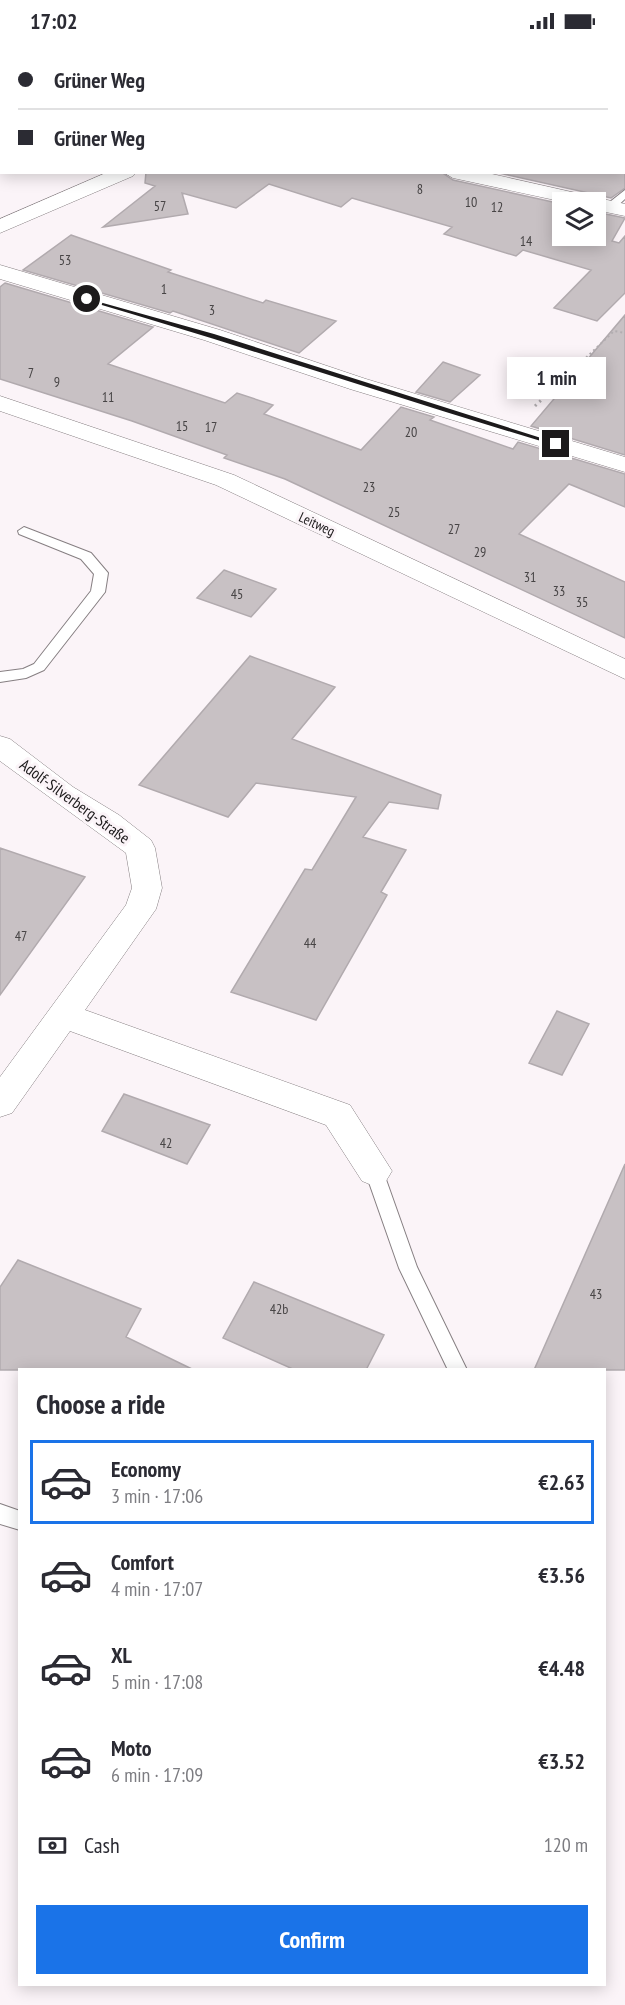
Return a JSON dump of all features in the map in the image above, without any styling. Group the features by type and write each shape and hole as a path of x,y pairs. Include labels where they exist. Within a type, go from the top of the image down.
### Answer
{"street":[{"path":"0,227 121,174"},
{"path":"463,174 609,203"},
{"path":"0,272 212,335 358,384 625,465"},
{"name":"Leitweg","path":"0,403 225,480 625,670"},
{"name":"Adolf-Silverberg-Straße","path":"0,746 63,794 108,822 140,848 147,888 140,909 0,1103"},
{"path":"64,1015 338,1115 374,1171"}],"lane":[{"path":"0,677 26,673 39,667 98,592 101,573 86,556 24,531"},
{"path":"374,1171 408,1268 457,1368"},
{"path":"0,1514 18,1520"}],"path":[{"path":"511,430 614,331 625,333"}],"building":[{"path":"146,174 444,174 453,180 552,202 552,246 606,246 606,214 625,218 612,241 619,243 625,236 625,293 597,321 554,308 591,270 523,250 516,256 444,234 452,227 352,198 341,207 269,184 236,208 182,193 188,214 103,227 155,186 145,183"},
{"path":"504,174 625,174 625,188 611,198 606,197 606,192 584,192"},
{"path":"71,235 171,270 168,272 263,303 266,300 336,321 299,353 173,311 170,313 23,270"},
{"path":"5,283 153,327 108,364 225,403 237,393 273,405 264,414 361,450 401,407 434,417 430,420 513,449 518,442 625,474 625,507 569,484 519,534 625,582 625,638 285,479 224,458 227,455 132,421 0,379 0,287"},
{"path":"625,315 625,455 531,426"},
{"path":"443,362 480,375 450,402 416,392"},
{"path":"224,570 276,589 251,617 197,598"},
{"path":"250,656 335,687 292,739 441,795 438,809 389,802 363,837 406,850 381,892 387,895 316,1020 231,992 305,869 312,870 356,797 256,783 228,817 139,785"},
{"path":"0,848 85,877 0,995"},
{"path":"557,1011 589,1024 562,1075 529,1063"},
{"path":"124,1094 210,1125 187,1164 102,1131"},
{"path":"625,1164 625,1370 535,1368"},
{"path":"18,1260 141,1309 126,1337 190,1368 18,1368 18,1370 0,1370 0,1287"},
{"path":"254,1282 384,1335 367,1368 290,1368 223,1338"}],"route":[{"path":"87,299 174,326 212,335 358,384 556,444"}]}
